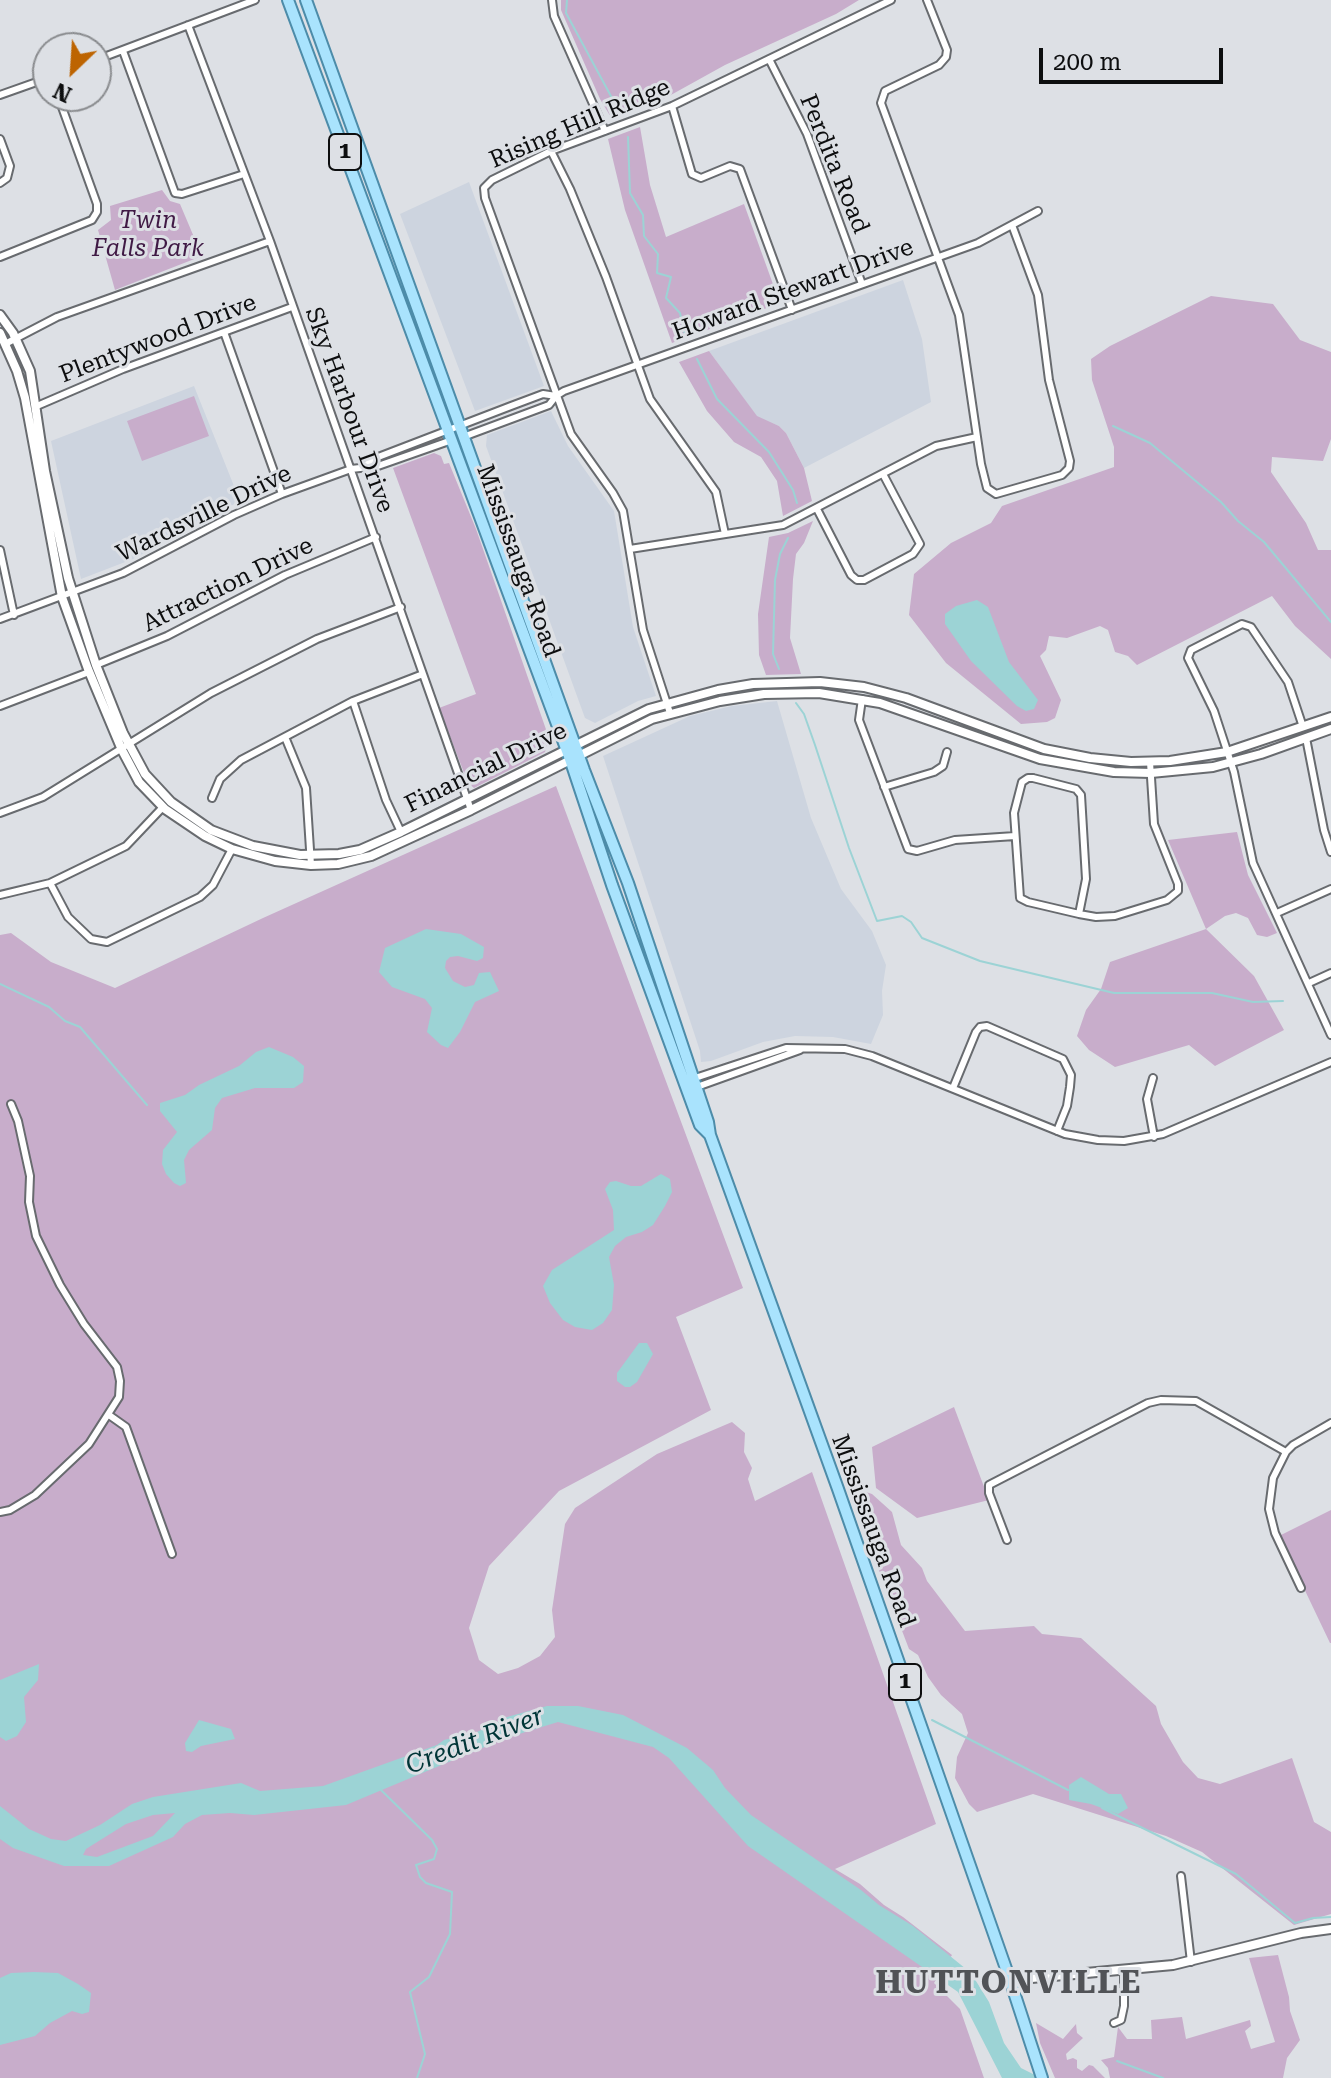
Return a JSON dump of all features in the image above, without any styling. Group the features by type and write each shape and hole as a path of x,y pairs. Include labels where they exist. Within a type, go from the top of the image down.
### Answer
{"main road":[{"name":"Mississauga Road","path":"288,0 572,753 628,883 690,1084 708,1122 710,1135 838,1489 1042,2078"},
{"name":"Mississauga Road","path":"306,0 463,431 572,753"}],"street":[{"path":"112,55 255,0"},
{"path":"552,0 554,16 605,131"},
{"name":"Rising Hill Ridge","path":"556,396 484,193 485,186 551,151 672,106 891,0"},
{"path":"927,0 947,50 946,57 939,65 885,91 881,99 959,315 984,479 991,492 1003,493 1062,475 1069,468 1070,461 1049,380 1038,295 1012,225"},
{"name":"Sky Harbour Drive","path":"188,25 270,241 471,810"},
{"path":"123,51 175,193 182,194 244,174"},
{"name":"Perdita Road","path":"769,59 807,134 862,284"},
{"path":"0,95 32,84"},
{"path":"672,106 692,174 701,178 730,166 740,169 792,310"},
{"path":"0,257 92,220 97,212 97,204 64,112"},
{"path":"0,139 10,166 7,178 0,183"},
{"path":"551,151 606,277 655,408 716,492 725,534"},
{"name":"Howard Stewart Drive","path":"450,435 543,394 556,396 978,243 1038,211"},
{"path":"11,341 57,317 270,241"},
{"name":"Plentywood Drive","path":"37,406 123,369 292,307"},
{"name":"Financial Drive","path":"0,315 11,341 25,398 62,597 139,782 163,807 205,836 232,849 275,861 311,865 338,864 371,856 471,810 649,709 753,684 804,681 846,685 906,698 1044,749 1090,758 1150,762 1227,752 1331,717"},
{"path":"224,332 282,494"},
{"name":"Financial Drive","path":"0,333 11,341 30,371 45,471 92,669"},
{"path":"556,396 573,439 620,505 626,521 643,630 670,713"},
{"name":"Howard Stewart Drive","path":"450,435 549,405 556,396"},
{"name":"Wardsville Drive","path":"0,619 123,573 234,515 282,494 351,469 378,466 450,435"},
{"path":"630,549 778,527 944,443 977,437"},
{"path":"817,509 851,575 861,581 913,554 920,544 883,474"},
{"name":"Attraction Drive","path":"0,706 167,636 285,575 376,537"},
{"path":"0,550 14,615"},
{"path":"0,813 43,797 211,693 304,645 401,607"},
{"path":"1303,727 1288,682 1251,627 1242,624 1193,647 1188,658 1214,711 1231,763 1253,863 1331,1035"},
{"path":"212,798 220,779 241,760 353,701 423,674"},
{"name":"Financial Drive","path":"126,748 161,793 197,822 228,838 253,846 276,852 311,855 360,850 467,799 652,719 730,699 764,694 819,693 862,699 909,711 1055,763 1105,771 1151,773 1231,763 1331,729"},
{"path":"862,699 859,720 904,844 912,851 955,840 1015,836"},
{"path":"353,701 386,800 401,832"},
{"path":"285,737 306,788 311,865"},
{"path":"1306,738 1331,852"},
{"path":"884,787 934,772 943,766 947,752"},
{"path":"1079,914 1086,879 1079,792 1033,778 1024,779 1015,808 1020,898 1079,914 1115,916 1167,900 1178,891 1154,824 1150,762"},
{"path":"0,895 50,883 126,846 163,807"},
{"path":"50,883 68,917 91,939 107,942 200,897 213,885 232,849"},
{"path":"1277,913 1331,889"},
{"path":"1309,983 1331,973"},
{"path":"953,1088 976,1032 980,1027 987,1026 1063,1059 1071,1075 1067,1106 1057,1131"},
{"path":"690,1084 775,1050 837,1048 862,1053 1057,1131 1106,1141 1154,1137 1331,1062"},
{"path":"1153,1078 1147,1099 1154,1137"},
{"path":"0,1512 10,1510 35,1495 65,1469 89,1444 119,1397 117,1367 84,1324 46,1261 32,1221 30,1176 18,1121 11,1104"},
{"path":"1007,1540 989,1493 989,1485 1148,1403 1161,1400 1196,1401 1286,1452"},
{"path":"109,1415 126,1427 172,1554"},
{"path":"1301,1588 1275,1533 1269,1509 1273,1478 1286,1452 1304,1437 1331,1423"},
{"path":"1181,1876 1191,1962"},
{"path":"1010,1980 1191,1962 1301,1933 1331,1929"},
{"path":"1114,2023 1121,2020 1124,2006 1124,1969"}],"shaded area":[{"path":"469,182 544,386 475,411 400,214"},
{"path":"903,280 922,339 931,402 804,468 786,433 779,426 757,417 709,351"},
{"path":"194,386 240,501 133,559 81,579 51,441"},
{"path":"551,411 568,446 614,511 633,627 656,696 638,701 595,723 585,718 486,446 487,435"},
{"path":"777,701 811,818 841,889 872,931 886,965 882,991 883,1015 871,1044 833,1037 795,1036 763,1042 701,1062 700,1051 603,756 690,716 732,706"}],"green space":[{"path":"561,0 859,0 836,14 725,65 660,101 612,119 561,10"},
{"path":"640,127 650,185 666,237 744,204 778,298 775,305 672,343 625,210 608,139"},
{"name":"Twin Falls Park","path":"162,190 170,201 180,204 202,256 115,290 98,230 111,220 110,206"},
{"path":"1211,296 1273,304 1300,340 1331,352 1331,439 1323,461 1272,457 1271,472 1306,523 1318,550 1331,550 1331,659 1295,626 1272,596 1137,665 1128,656 1115,652 1108,630 1100,626 1067,638 1049,636 1046,650 1040,656 1061,700 1055,718 1047,722 1021,724 946,663 909,615 914,574 951,543 991,523 1002,506 1114,467 1114,447 1092,380 1091,359 1110,346"},
{"path":"709,351 757,416 779,426 786,433 804,468 812,501 783,516 777,481 761,457 734,442 707,411 679,362"},
{"path":"194,396 209,436 142,461 127,421"},
{"path":"434,453 441,456 444,464 449,463 476,529 549,738 545,752 474,788 468,783 439,708 476,694 393,468"},
{"path":"813,521 796,554 793,579 790,638 801,674 766,675 759,655 758,614 769,537 788,533"},
{"path":"556,786 743,1288 676,1317 711,1410 559,1491 489,1566 469,1628 479,1660 498,1674 540,1656 555,1637 552,1610 565,1524 575,1508 657,1454 732,1422 745,1433 744,1452 752,1468 748,1479 755,1501 812,1472 936,1824 835,1869 860,1884 952,1955 934,1983 960,2009 984,2078 0,2078 0,935 11,933 51,962 115,988"},
{"path":"1237,832 1248,875 1277,933 1267,937 1257,935 1248,918 1236,913 1225,916 1206,929 1168,840"},
{"path":"1206,929 1254,976 1284,1030 1215,1066 1189,1045 1115,1067 1089,1050 1077,1036 1086,1010 1101,989 1110,962"},
{"path":"954,1407 989,1500 917,1518 876,1488 872,1447"},
{"path":"854,1488 872,1494 892,1512 901,1545 922,1568 927,1581 965,1631 1034,1626 1042,1634 1081,1638 1156,1706 1161,1724 1183,1762 1198,1778 1220,1784 1292,1758 1314,1822 1331,1832 1331,1914 1294,1925 1202,1852 1166,1836 1033,1794 977,1812 955,1778 957,1757 968,1733 962,1714 941,1695 918,1655 909,1649 870,1547 867,1529 854,1498"},
{"path":"1331,1510 1331,1643 1330,1643 1279,1536"},
{"path":"1278,1955 1290,2011 1300,2040 1287,2058 1283,2078 1110,2078 1108,2068 1101,2060 1114,2057 1118,2027 1127,2039 1152,2039 1151,2020 1182,2017 1186,2039 1250,2020 1251,2026 1245,2031 1251,2049 1275,2042 1249,1958"},
{"path":"1036,2023 1063,2039 1076,2024 1077,2033 1083,2038 1066,2054 1067,2060 1077,2060 1077,2068 1082,2071 1089,2065 1093,2066 1105,2078 1055,2078 1040,2043"}],"water":[{"path":"977,600 988,607 1009,662 1038,700 1034,709 1026,711 1017,706 971,661 945,624 945,614 956,606"},
{"path":"426,929 461,934 484,947 483,958 477,961 450,957 445,968 453,981 465,987 474,985 479,973 490,972 499,991 475,1002 448,1048 427,1032 432,1008 425,999 392,987 379,972 385,948"},
{"path":"269,1047 293,1057 304,1066 303,1082 294,1088 255,1088 222,1098 215,1108 212,1130 189,1150 184,1160 186,1183 180,1186 174,1183 162,1164 163,1150 177,1132 160,1111 160,1103 185,1095"},
{"path":"661,1174 670,1179 672,1192 665,1206 653,1225 626,1237 615,1246 609,1257 614,1285 612,1310 603,1323 592,1330 575,1327 563,1320 550,1303 543,1286 552,1270 614,1230 613,1210 605,1189 610,1182 616,1181 641,1186"},
{"path":"639,1343 647,1343 653,1354 637,1382 625,1387 617,1381 617,1373"},
{"path":"39,1664 38,1680 24,1697 26,1722 17,1736 6,1741 0,1737 0,1680"},
{"name":"Credit River","path":"547,1706 578,1706 623,1715 687,1748 713,1770 725,1788 751,1815 913,1926 971,1973 989,2002 1004,2043 1021,2068 1041,2078 1002,2078 958,1992 748,1846 669,1758 653,1747 558,1722 506,1738 346,1805 254,1815 202,1815 185,1824 173,1837 109,1866 64,1866 13,1848 0,1839 0,1806 29,1829 51,1839 66,1841 100,1825 132,1804 153,1797 241,1783 260,1791 323,1786 444,1740 477,1732 507,1717","holes":["175,1813 153,1836 97,1857 83,1855 86,1849 126,1824 153,1815"]},
{"path":"199,1720 231,1729 235,1739 186,1751 185,1743"},
{"path":"1081,1777 1109,1794 1121,1794 1128,1808 1118,1814 1069,1800 1069,1785"},
{"path":"11,1973 58,1973 91,1993 89,2012 82,2014 72,2011 35,2036 0,2045 0,1978"}],"waterway":[{"path":"567,0 566,13 619,111"},
{"path":"628,137 630,193 643,215 644,236 658,254 657,273 671,277 666,298 680,313 685,335"},
{"path":"697,359 717,399 769,452 793,490 797,503"},
{"path":"1113,426 1150,443 1221,502 1264,542 1331,622"},
{"path":"779,669 773,654 775,580 780,554 788,538"},
{"path":"796,703 804,714 877,921 902,916 911,922 922,938 980,961 1114,993 1212,993 1253,1002 1283,1001"},
{"path":"0,984 49,1007 65,1021 80,1027 147,1105"},
{"path":"932,1720 1068,1790"},
{"path":"380,1789 432,1840 437,1849 434,1859 416,1865 420,1877 426,1883 452,1892 450,1934 429,1977 410,1992 425,2054 417,2078"},
{"path":"1102,1808 1236,1874 1295,1923 1331,1917"},
{"path":"1117,2061 1163,2078"}],"district":[{"name":"HUTTONVILLE","path":"1009,1984"}]}
